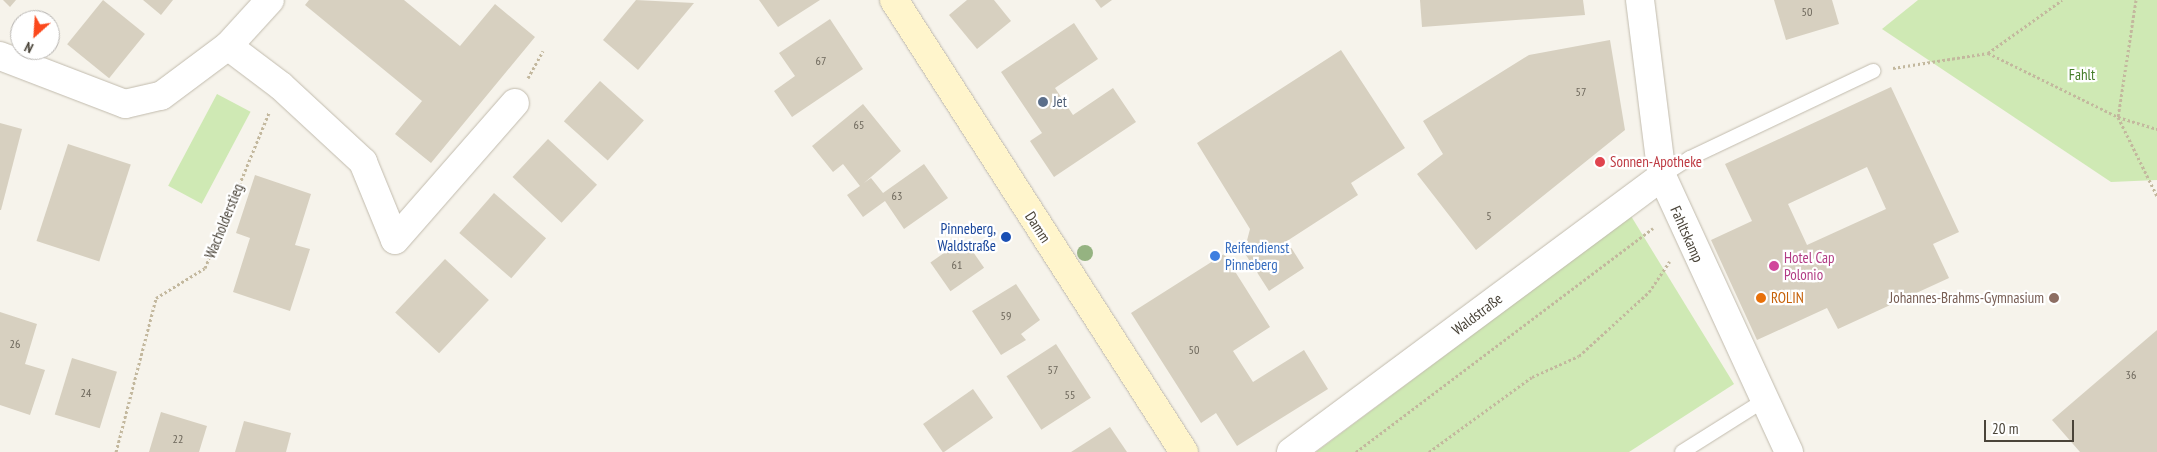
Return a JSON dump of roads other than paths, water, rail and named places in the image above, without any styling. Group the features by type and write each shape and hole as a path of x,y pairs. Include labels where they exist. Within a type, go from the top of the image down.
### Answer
{"main road":[{"name":"Damm","path":"894,0 1184,452"}],"street":[{"path":"0,56 125,104 161,96 228,46 270,0"},
{"name":"Fahltskamp","path":"1640,0 1662,176 1763,401 1789,452"},
{"path":"228,46 281,86 363,162 395,240 515,103"},
{"name":"Waldstraße","path":"1292,452 1662,176"}],"lane":[{"path":"1662,176 1690,158 1872,71"},
{"path":"1682,452 1763,401"}],"place":[{"name":"Jet","path":"1043,102"},
{"name":"Sonnen-Apotheke","path":"1600,162"},
{"name":"Pinneberg, Waldstraße","path":"1006,237"},
{"name":"Reifendienst Pinneberg","path":"1215,256"},
{"name":"Hotel Cap Polonio","path":"1774,266"},
{"name":"ROLIN","path":"1761,298"},
{"name":"Johannes-Brahms-Gymnasium","path":"2054,298"}],"park label":[{"name":"Fahlt","path":"2082,75"}]}
